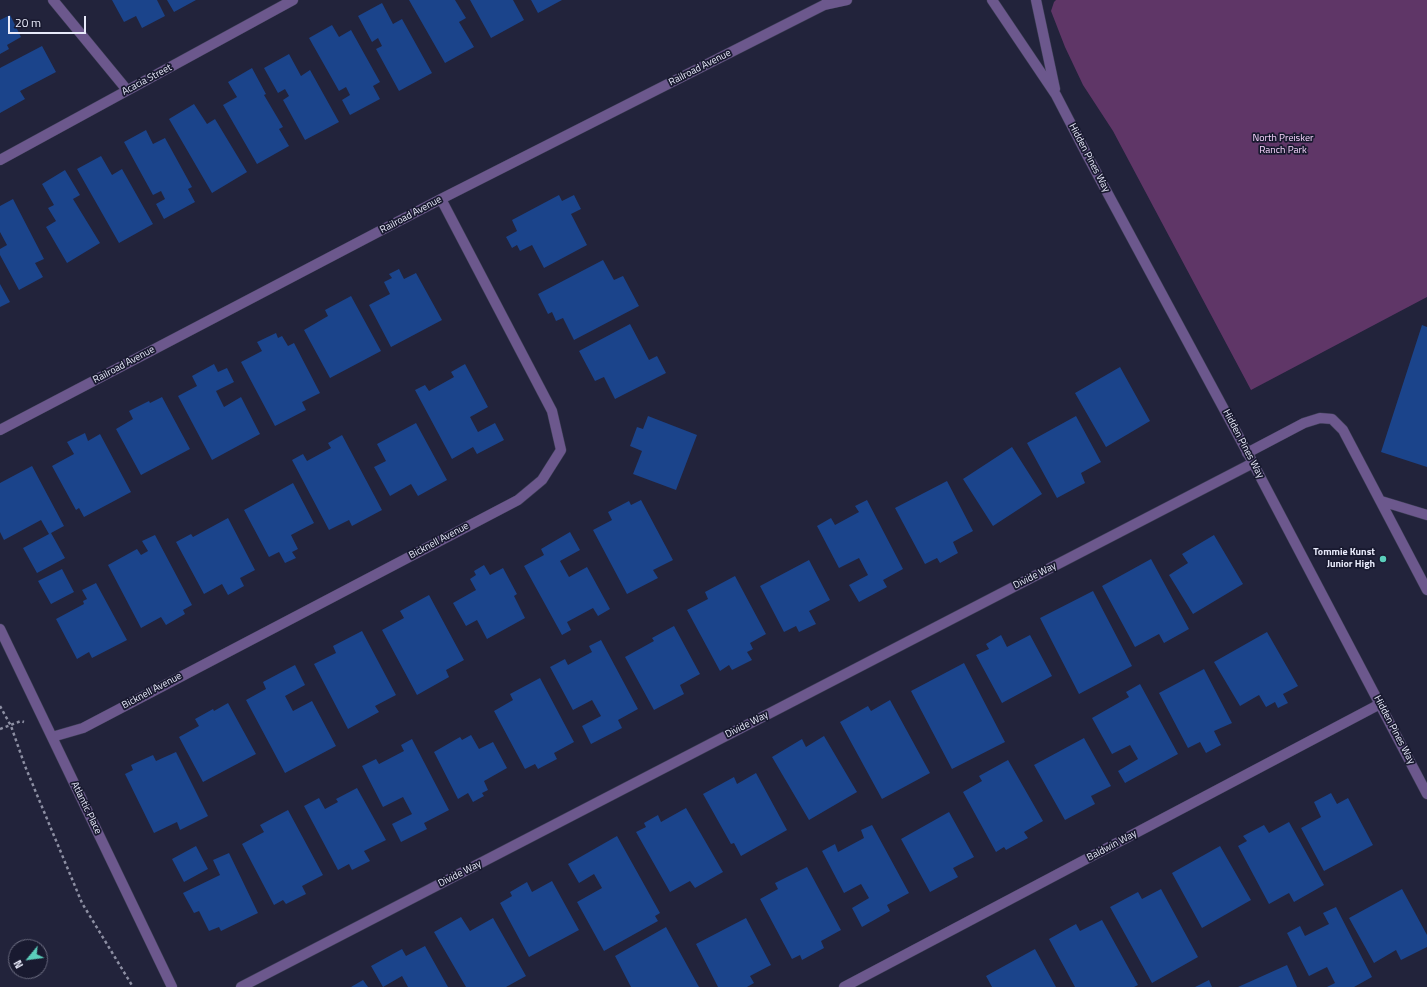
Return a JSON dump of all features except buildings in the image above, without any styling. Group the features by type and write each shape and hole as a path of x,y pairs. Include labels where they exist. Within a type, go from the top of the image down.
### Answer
{"street":[{"path":"53,0 127,90"},
{"name":"Acacia Street","path":"0,160 294,0"},
{"name":"Railroad Avenue","path":"0,430 441,199 827,2 847,0"},
{"name":"Hidden Pines Way","path":"992,0 1056,95 1248,453 1427,794"},
{"name":"Hidden Pines Way","path":"1036,0 1056,95"},
{"name":"Bicknell Avenue","path":"52,737 90,724 518,500 542,480 561,450 552,411 441,199"},
{"path":"1248,453 1304,423 1320,418 1332,419 1343,430 1427,590"},
{"name":"Divide Way","path":"241,987 1253,463"},
{"path":"1381,501 1427,515"},
{"name":"Atlantic Place","path":"0,629 172,987"},
{"name":"Baldwin Way","path":"844,987 1380,704"}],"path":[{"path":"0,706 11,726 82,903 132,987"},
{"path":"0,729 11,726"}],"green space":[{"name":"North Preisker Ranch Park","path":"1056,0 1427,0 1427,297 1251,390 1113,131 1083,85 1065,47 1051,11"}],"place":[{"name":"Tommie Kunst Junior High","path":"1383,559"}]}
